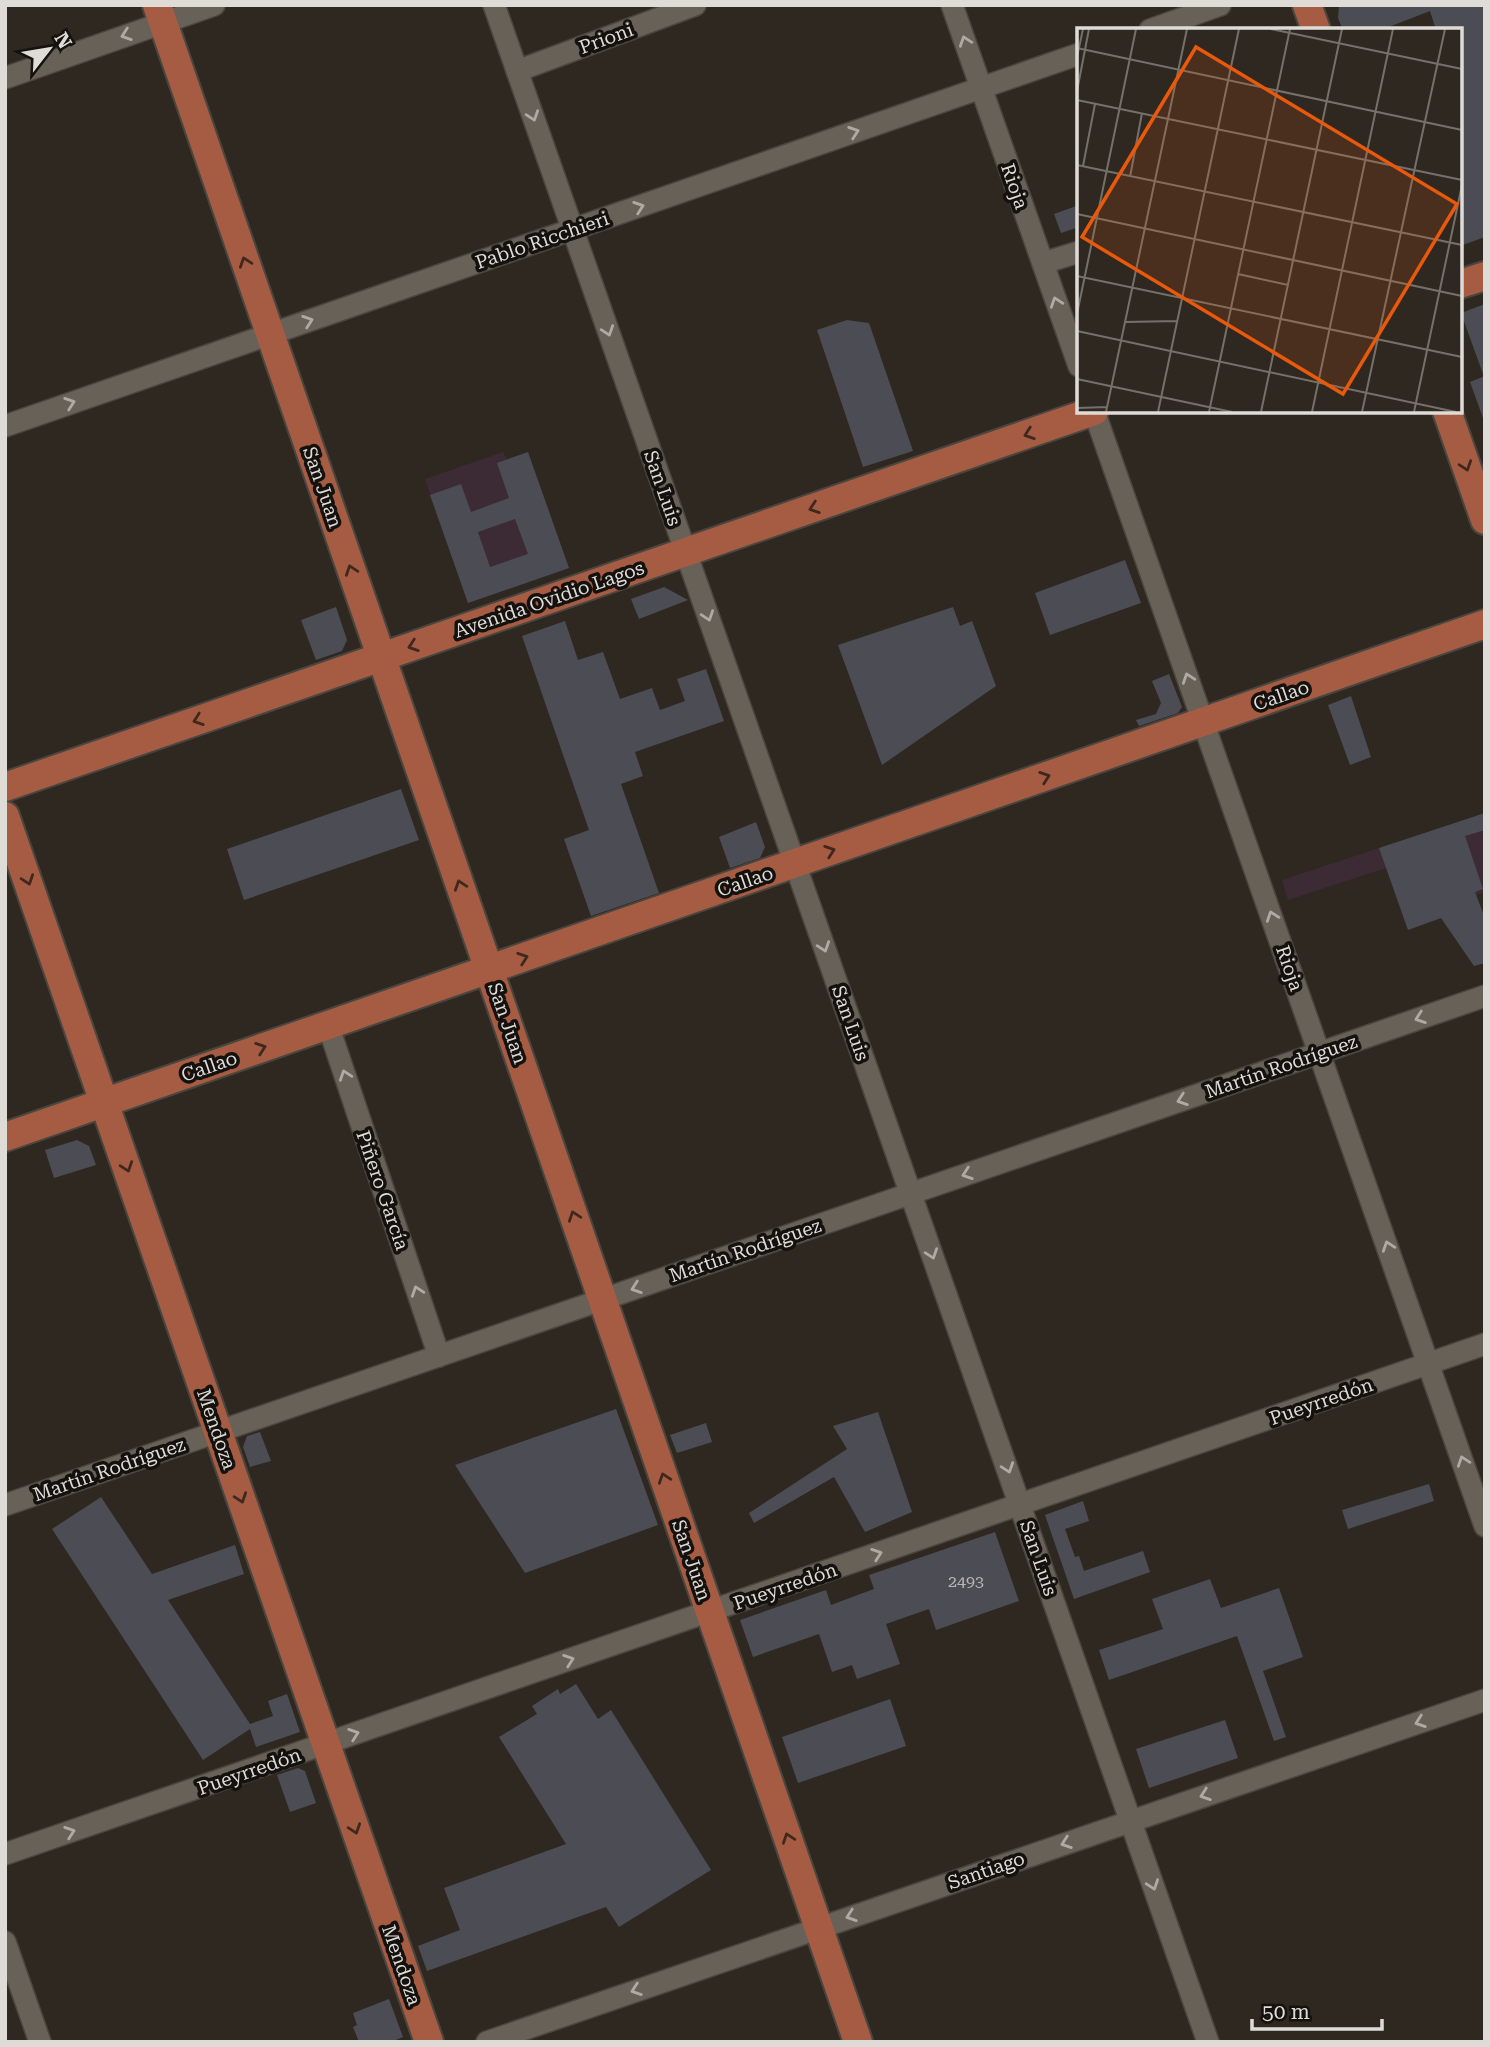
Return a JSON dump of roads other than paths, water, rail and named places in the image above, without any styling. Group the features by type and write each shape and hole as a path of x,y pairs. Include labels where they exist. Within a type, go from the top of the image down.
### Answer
{"main road":[{"path":"1307,5 1315,28"},
{"name":"San Juan","path":"160,14 858,2042"},
{"path":"1462,283 1485,276"},
{"name":"Avenida Ovidio Lagos","path":"5,787 1088,413"},
{"path":"1448,413 1485,520"},
{"name":"Callao","path":"5,1137 1485,624"},
{"name":"Mendoza","path":"5,816 429,2042"}],"street":[{"path":"5,78 160,14 214,5"},
{"name":"San Luis","path":"494,5 1208,2042"},
{"name":"Prioni","path":"517,71 695,5"},
{"name":"Rioja","path":"952,5 1077,360"},
{"path":"1156,28 1220,5"},
{"name":"Pablo Ricchieri","path":"5,426 1077,55"},
{"path":"1043,263 1077,253"},
{"name":"Rioja","path":"1095,413 1485,1525"},
{"name":"Martín Rodríguez","path":"5,1505 1485,996"},
{"name":"Piñero García","path":"328,1025 439,1356"},
{"name":"Pueyrredón","path":"5,1854 1485,1344"},
{"name":"Santiago","path":"487,2042 1485,1700"},
{"path":"5,1942 40,2042"}]}
